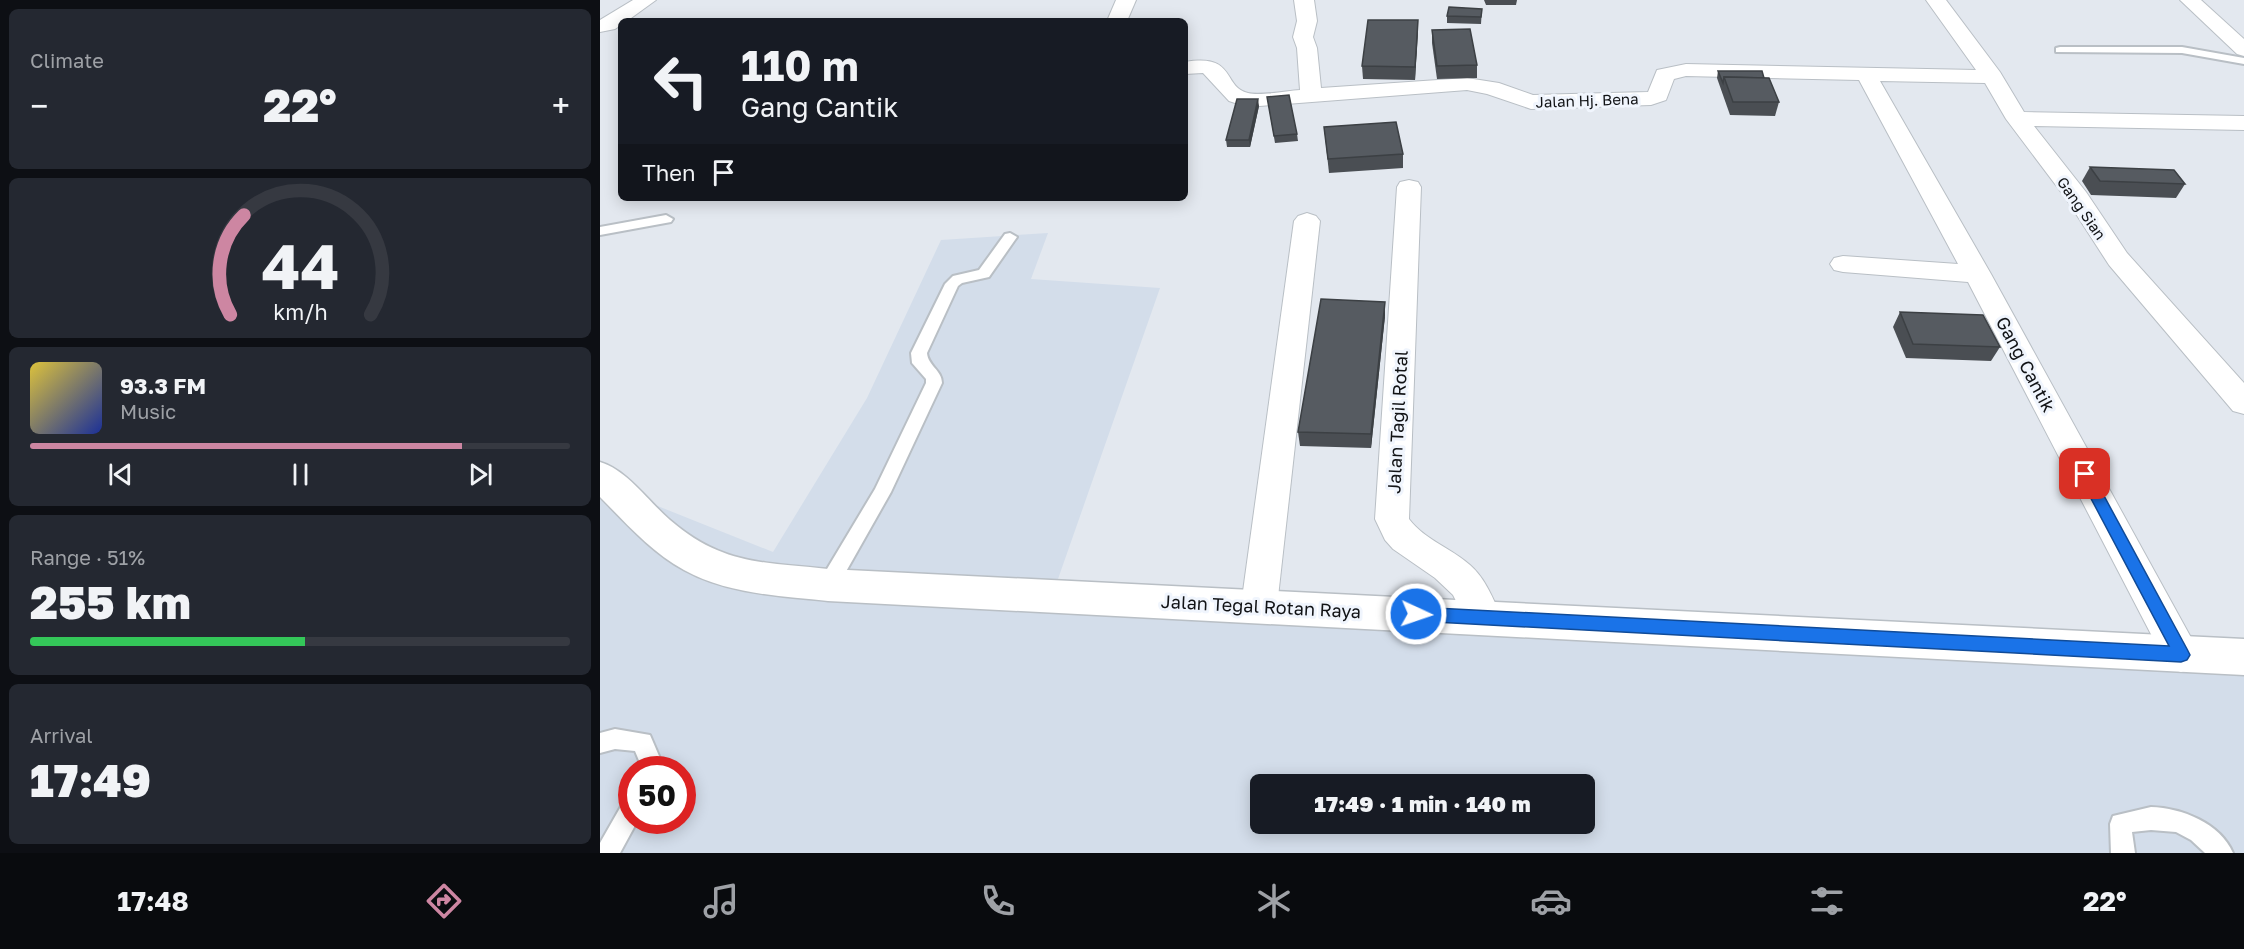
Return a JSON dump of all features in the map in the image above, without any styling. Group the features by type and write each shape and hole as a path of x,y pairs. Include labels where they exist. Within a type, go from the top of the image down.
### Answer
{"main road":[{"name":"Jalan Tegal Rotan Raya","path":"600,475 663,537 699,560 735,573 828,585 2244,657"}],"street":[{"path":"619,18 646,0"},
{"path":"1118,18 1126,0"},
{"path":"1304,0 1307,21 1303,37 1307,48 1311,94"},
{"name":"Gang Sian","path":"1936,0 1992,77 2017,119 2077,197 2118,259 2244,403"},
{"path":"2190,0 2244,50"},
{"path":"600,26 608,25 618,18"},
{"name":"Jalan Hj. Bena","path":"1188,67 1201,64 1212,67 1239,98 1252,100 1467,84 1491,88 1526,102 1651,98 1658,95 1665,75 1686,70 1867,76 1992,77"},
{"name":"Gang Cantik","path":"1867,76 1977,274 2181,655"},
{"path":"2017,119 2244,123"},
{"name":"Jalan Tagil Rotal","path":"1409,187 1392,519 1395,529 1405,538 1465,583 1483,618"},
{"path":"1259,606 1307,221"},
{"path":"1843,264 1977,274"}],"lane":[{"path":"2060,50 2182,50 2244,62"},
{"path":"600,231 666,219"},
{"path":"828,585 882,492 934,383 934,377 920,363 919,353 952,284 958,279 984,274 1010,237"},
{"path":"600,743 615,739 642,742 648,756"},
{"path":"2123,853 2121,824 2146,817 2176,820 2206,837 2221,853"},
{"path":"607,853 618,834"}],"shaded area":[{"path":"1048,233 1031,279 1160,288 1058,579 2244,651 2244,853 600,853 600,483 773,552 867,398 941,240"}],"building":[{"path":"1449,7 1482,9 1481,17 1447,16"},
{"path":"1368,20 1418,20 1415,67 1362,66"},
{"path":"1470,29 1477,65 1437,66 1432,30"},
{"path":"1718,71 1762,71 1764,78 1724,77 1723,83"},
{"path":"1724,77 1769,78 1779,102 1733,102"},
{"path":"1289,95 1297,134 1274,136 1267,97"},
{"path":"1237,99 1258,99 1249,140 1226,140"},
{"path":"1396,122 1403,154 1328,159 1324,127"},
{"path":"2090,167 2174,170 2185,184 2100,181"},
{"path":"1321,299 1385,302 1371,434 1298,432"},
{"path":"1900,312 1983,315 2000,347 1913,344"}],"route":[{"path":"1416,614 2181,655 2085,474"}]}
